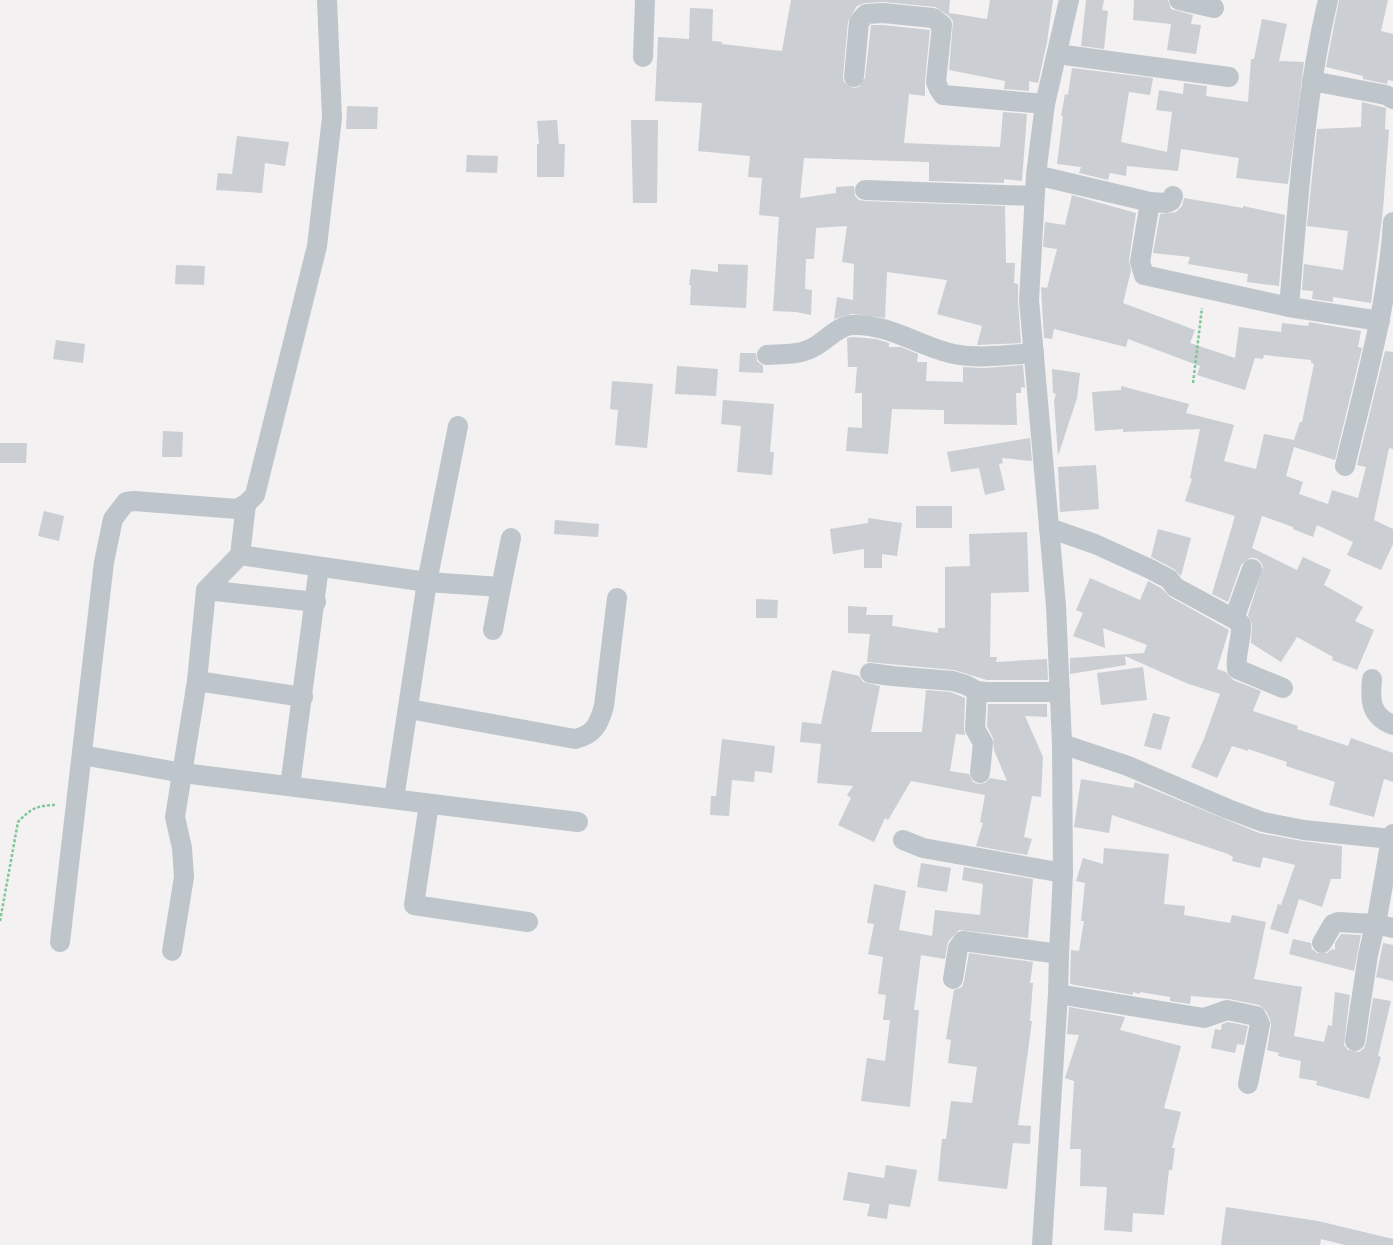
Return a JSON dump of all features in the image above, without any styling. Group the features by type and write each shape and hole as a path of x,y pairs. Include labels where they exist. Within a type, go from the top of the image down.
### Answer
{"street":[{"path":"60,942 104,562 113,519 119,509 126,502 134,501 237,509 246,504 255,495 259,482 317,246 332,118 327,0"},
{"path":"643,57 645,0"},
{"path":"1042,1245 1058,994 1058,954 1064,873 1062,744 1056,606 1029,300 1034,196 1045,104 1069,0"},
{"path":"1179,0 1214,8"},
{"path":"1289,307 1302,158 1312,81 1328,0"},
{"path":"854,77 859,22 866,14 883,13 933,18 942,25 936,82 943,95 1045,104"},
{"path":"1056,54 1229,77"},
{"path":"1312,81 1386,95 1393,99"},
{"path":"1036,175 1150,202 1166,203 1171,201 1173,196"},
{"path":"864,190 1034,196"},
{"path":"1150,202 1140,262 1144,275 1289,307 1380,321"},
{"path":"1345,466 1380,321 1392,262 1393,222"},
{"path":"767,355 790,353 812,348 852,325 882,329 954,354 992,357 1034,354"},
{"path":"394,799 409,709 427,582 458,426"},
{"path":"172,951 184,877 182,848 175,817 196,681 206,590 240,555 246,504"},
{"path":"1049,528 1094,544 1150,569 1169,579 1175,586 1234,619 1241,624 1236,661 1237,669 1284,688"},
{"path":"493,630 511,538"},
{"path":"240,555 427,582 501,587"},
{"path":"290,786 316,602 319,567"},
{"path":"1234,619 1252,569"},
{"path":"206,590 316,602"},
{"path":"409,709 575,740 591,734 600,721 604,706 616,598"},
{"path":"870,673 953,681 977,691 1060,692"},
{"path":"1372,679 1372,706 1378,715 1393,725"},
{"path":"196,681 303,697"},
{"path":"977,691 975,729 982,743 980,773"},
{"path":"1062,744 1128,766 1228,809 1263,822 1304,830 1392,836 1384,926 1368,955 1356,1041"},
{"path":"82,755 183,773 578,822"},
{"path":"429,804 414,905 528,922"},
{"path":"903,840 923,848 1017,866 1064,873"},
{"path":"1322,943 1333,924 1338,922 1384,926"},
{"path":"953,979 958,948 963,941 1058,954"},
{"path":"1058,994 1204,1018 1227,1010 1256,1016 1260,1024 1248,1084"}],"path":[{"path":"1193,383 1205,289"},
{"path":"0,921 18,822 37,806 76,804"}],"building":[{"path":"791,0 950,0 949,13 987,19 990,0 1053,0 1047,42 1038,83 1029,81 1029,91 1004,89 1005,81 949,70 953,21 949,16 935,7 884,2 865,3 857,6 848,21 843,76 844,82 853,88 859,87 865,78 871,25 930,30 925,96 909,94 904,143 1000,147 1003,112 1027,114 1022,181 1004,179 1004,183 929,181 929,162 804,158 800,198 836,193 836,187 854,186 855,196 859,200 865,201 1005,206 1006,263 1015,263 1014,283 1018,284 1021,343 977,345 982,326 937,314 947,280 887,272 885,318 852,314 834,319 837,297 853,300 854,264 842,262 847,226 816,228 814,259 806,259 805,289 812,290 811,315 796,312 773,311 779,217 759,215 762,178 748,177 750,156 698,151 702,103 655,101 658,37 689,39 690,8 713,9 712,41 722,42 722,44 782,51"},
{"path":"1086,0 1104,0 1102,10 1108,11 1104,49 1081,46"},
{"path":"1134,0 1168,0 1171,9 1193,15 1191,24 1201,25 1196,54 1167,50 1171,24 1133,20"},
{"path":"1339,0 1388,0 1381,31 1393,34 1393,81 1388,80 1387,84 1363,79 1363,76 1326,67"},
{"path":"1262,19 1287,24 1279,61 1304,62 1288,184 1236,178 1239,158 1181,149 1178,171 1127,166 1126,176 1110,173 1108,180 1079,173 1081,167 1057,164 1063,116 1061,116 1065,94 1068,95 1072,68 1153,78 1150,95 1129,92 1121,142 1167,152 1172,112 1156,110 1159,90 1183,94 1184,83 1207,86 1206,96 1248,102 1251,59 1254,59"},
{"path":"1362,102 1386,108 1385,129 1389,130 1383,210 1371,303 1333,297 1333,302 1312,299 1313,291 1302,290 1304,264 1343,270 1348,231 1307,226 1317,129 1361,127"},
{"path":"347,106 378,107 377,129 346,129"},
{"path":"557,120 559,144 565,144 564,177 537,177 537,144 539,144 537,121"},
{"path":"631,120 658,120 657,203 633,203"},
{"path":"237,136 289,142 285,166 265,163 262,193 216,190 218,173 232,174"},
{"path":"467,155 498,156 497,173 466,172"},
{"path":"1072,195 1136,213 1129,260 1131,271 1123,303 1195,330 1190,343 1235,358 1239,327 1281,332 1282,323 1308,326 1309,322 1361,331 1358,347 1362,348 1335,460 1294,447 1286,476 1303,482 1299,494 1328,504 1332,490 1358,498 1366,467 1357,465 1385,351 1393,352 1393,449 1389,448 1374,520 1393,529 1393,544 1381,570 1347,555 1353,542 1317,525 1313,537 1293,529 1293,527 1262,516 1252,548 1297,570 1303,557 1331,570 1324,585 1363,607 1355,621 1374,630 1357,670 1332,660 1333,657 1297,637 1281,662 1251,643 1252,624 1248,615 1263,567 1261,562 1256,558 1250,558 1241,565 1228,602 1212,594 1235,516 1185,501 1192,479 1190,478 1200,429 1123,432 1123,429 1095,431 1092,392 1121,390 1121,386 1189,404 1186,413 1234,425 1224,461 1256,469 1264,434 1294,440 1300,422 1302,422 1314,364 1311,363 1311,360 1264,355 1263,359 1255,358 1245,390 1197,375 1200,366 1128,339 1126,347 1054,329 1052,339 1044,338 1041,287 1047,288 1057,249 1043,247 1045,222 1065,225"},
{"path":"1184,198 1243,208 1243,206 1285,215 1279,286 1247,282 1248,274 1188,264 1190,257 1153,253 1160,214 1176,212 1182,206"},
{"path":"718,264 748,265 746,308 690,305 691,285 689,285 691,269 718,272"},
{"path":"176,265 205,266 204,285 175,284"},
{"path":"853,337 876,339 889,343 889,347 901,347 918,354 917,362 927,362 926,381 963,382 963,367 984,368 1023,365 1025,388 1021,387 1021,393 1016,393 1017,425 944,424 944,410 892,409 888,454 846,451 848,427 862,428 862,393 855,393 857,367 848,367 847,338"},
{"path":"56,340 85,344 83,363 53,359"},
{"path":"740,353 756,353 757,361 763,366 763,373 739,372"},
{"path":"677,366 718,369 716,396 675,394"},
{"path":"1052,369 1080,373 1077,398 1058,456 1054,401 1056,394 1053,393"},
{"path":"612,381 653,384 647,448 615,445 618,410 610,409"},
{"path":"723,400 774,404 770,452 774,452 772,475 737,472 741,426 721,424"},
{"path":"163,431 183,432 182,457 162,457"},
{"path":"1030,438 1032,461 1002,458 1003,463 999,464 1005,490 985,495 979,468 951,472 947,452"},
{"path":"0,443 27,443 26,463 0,463"},
{"path":"1096,465 1099,509 1060,512 1058,467"},
{"path":"916,506 952,506 952,528 916,528"},
{"path":"44,511 64,516 59,541 38,536"},
{"path":"868,518 902,523 897,556 882,554 882,568 864,568 864,549 833,554 830,529 868,523"},
{"path":"555,520 599,524 598,537 554,534"},
{"path":"1158,529 1191,538 1181,576 1174,569 1151,557"},
{"path":"1027,532 1029,592 991,593 990,657 997,657 996,662 1047,659 1048,680 987,680 954,670 867,662 870,634 848,633 848,606 867,607 866,615 893,615 892,626 938,633 938,628 945,628 945,567 970,566 969,534"},
{"path":"1090,578 1140,600 1148,581 1161,588 1170,597 1229,630 1217,669 1226,672 1233,680 1261,691 1253,711 1298,726 1297,729 1348,746 1351,738 1393,753 1393,782 1384,779 1374,817 1329,805 1335,782 1286,766 1287,762 1248,749 1248,751 1232,746 1217,778 1191,767 1204,739 1220,694 1186,683 1125,656 1126,665 1070,674 1070,658 1144,653 1147,645 1103,628 1105,648 1073,636 1083,613 1076,610"},
{"path":"756,599 778,600 777,618 756,618"},
{"path":"1143,667 1147,700 1101,705 1097,673"},
{"path":"832,670 859,676 863,682 880,686 871,732 922,732 926,690 951,692 965,698 965,735 956,734 950,771 969,774 973,782 978,784 985,783 990,778 1007,781 994,750 993,738 987,726 988,704 1047,704 1047,717 1025,716 1043,757 1041,797 1032,796 1024,837 1032,839 1027,855 976,846 983,823 980,822 985,795 911,781 888,820 885,818 874,842 838,825 851,798 847,795 853,786 817,783 821,744 800,742 802,722 821,724"},
{"path":"1153,713 1170,717 1161,750 1144,746"},
{"path":"722,739 775,746 772,773 755,771 754,782 732,780 729,816 710,815 711,796 716,796"},
{"path":"1081,779 1133,788 1135,782 1259,833 1302,841 1342,846 1341,879 1331,879 1322,907 1299,899 1288,934 1270,929 1278,904 1281,905 1295,865 1263,857 1260,868 1232,861 1233,857 1228,854 1112,815 1109,833 1074,827"},
{"path":"1104,848 1169,854 1164,904 1185,906 1184,915 1230,923 1232,915 1266,922 1254,979 1302,987 1294,1036 1324,1042 1328,1025 1332,1026 1335,992 1350,995 1344,1045 1348,1050 1359,1052 1364,1048 1366,1043 1373,998 1391,1001 1378,1056 1381,1057 1369,1099 1316,1085 1317,1081 1299,1078 1301,1061 1278,1056 1279,1053 1267,1050 1271,1026 1270,1019 1266,1011 1259,1005 1229,999 1191,996 1190,1004 1170,1001 1170,997 1140,992 1140,994 1133,992 1133,995 1070,984 1071,950 1079,951 1084,921 1081,921 1085,883 1076,881 1083,858 1103,864"},
{"path":"921,863 951,868 947,892 917,887"},
{"path":"964,867 1033,879 1028,938 959,930 948,942 945,959 921,955 914,1010 919,1010 910,1107 861,1101 867,1058 885,1061 890,1020 883,1020 886,995 878,994 883,957 868,954 874,924 867,923 874,884 906,891 899,930 932,936 935,910 980,915 983,884 962,880"},
{"path":"1341,934 1361,935 1354,971 1289,954 1293,939 1311,943 1312,949 1317,953 1327,953 1332,949 1335,950 1335,943"},
{"path":"1383,943 1393,945 1393,981 1376,977"},
{"path":"969,953 1033,962 1030,983 1033,983 1030,1021 1032,1021 1018,1125 1031,1126 1030,1144 1013,1143 1007,1189 938,1181 942,1139 946,1139 951,1101 972,1103 977,1067 948,1063 951,1040 946,1039 954,990 962,987"},
{"path":"1069,1007 1125,1017 1120,1030 1181,1046 1164,1108 1181,1112 1172,1148 1175,1148 1172,1170 1169,1170 1164,1215 1133,1213 1132,1232 1104,1230 1107,1187 1080,1186 1081,1149 1070,1149 1074,1081 1065,1078 1079,1035 1067,1034"},
{"path":"1228,1022 1248,1026 1244,1045 1237,1044 1235,1053 1211,1048 1215,1029 1221,1030 1222,1024"},
{"path":"886,1165 917,1170 910,1207 889,1204 887,1219 867,1216 870,1204 843,1200 848,1172 884,1178"},
{"path":"1226,1207 1318,1221 1393,1239 1393,1245 1345,1245 1321,1239 1320,1245 1221,1245"}]}
